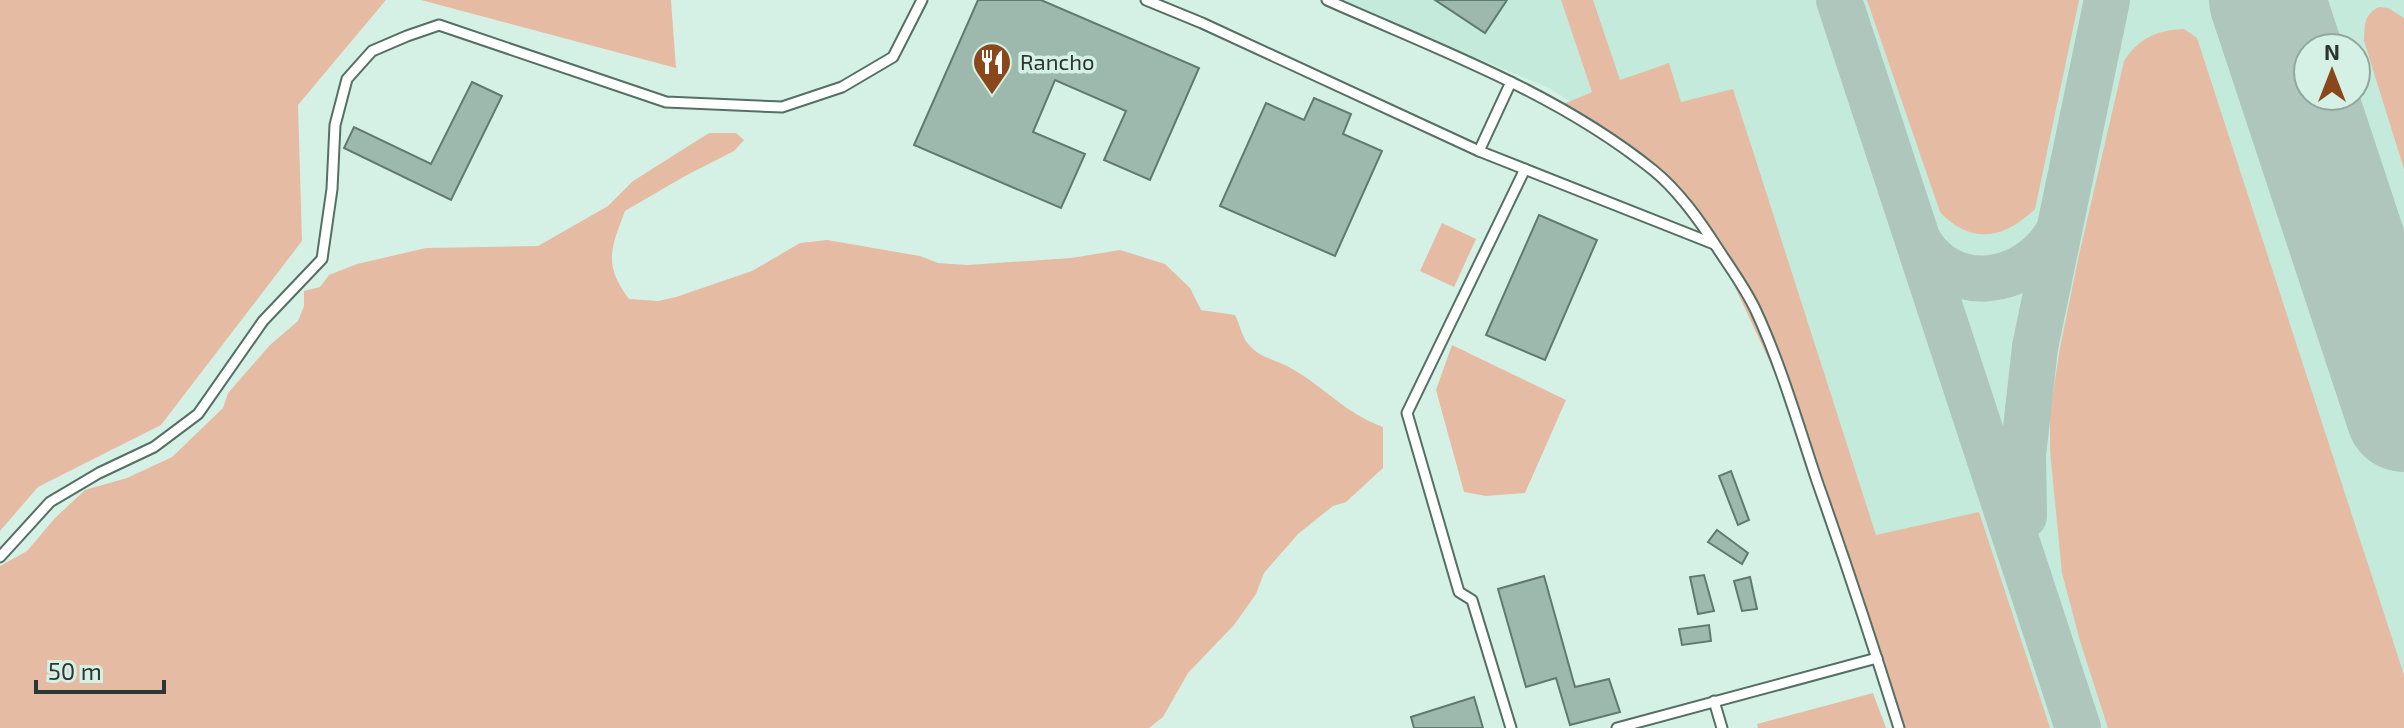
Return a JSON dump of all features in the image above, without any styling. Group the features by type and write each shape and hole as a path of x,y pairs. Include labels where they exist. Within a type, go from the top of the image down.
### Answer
{"lane":[{"path":"0,557 50,502 99,473 154,447 198,414 263,321 322,259 332,189 335,125 347,79 372,51 439,25 666,102 782,107 842,87 893,57 922,0"},
{"path":"1146,0 1479,151 1715,244"},
{"path":"1327,0 1511,82 1595,127 1655,171 1689,207 1755,310 1788,394 1899,728"},
{"path":"1479,151 1511,82"},
{"path":"1511,728 1472,600 1459,592 1407,413 1525,169"},
{"path":"1617,728 1877,658"},
{"path":"1714,701 1722,728"}],"shaded area":[{"path":"0,0 386,0 298,105 302,241 161,425 38,487 0,531"},
{"path":"421,0 671,0 676,68"},
{"path":"1337,0 2404,0 2404,728 1911,728 1746,274 1649,151 1549,88"},
{"path":"1561,0 1593,0 1620,80 1669,63 1681,102 1733,89 1876,535 1979,512 2050,728 1902,728 1796,418 1715,244 1655,171 1559,106 1592,92"},
{"path":"1867,0 2079,0 2035,209 2023,219 2000,232 1976,234 1952,223 1940,212"},
{"path":"2388,8 2404,18 2404,169 2372,67 2372,32 2365,32 2367,17 2374,10"},
{"path":"2184,29 2197,38 2404,675 2404,728 2108,728 2080,641 2062,573 2050,451 2050,412 2060,348 2124,61 2142,41 2165,31"},
{"path":"709,133 736,133 744,140 734,151 625,211 612,256 615,276 629,299 658,301 676,297 752,271 800,243 827,240 920,256 938,263 967,265 1071,258 1120,250 1165,264 1190,288 1201,310 1235,315 1245,340 1255,351 1289,367 1356,414 1383,427 1383,468 1346,502 1333,506 1298,534 1264,573 1256,594 1234,625 1188,673 1163,717 1149,728 0,728 0,566 27,551 55,518 85,490 127,478 172,457 223,408 228,393 270,345 298,321 304,306 304,291 320,287 329,275 357,264 426,248 538,246 608,206 633,181"},
{"path":"1442,223 1476,239 1454,287 1420,271"},
{"path":"1452,345 1566,400 1525,493 1486,496 1464,492 1436,390"},
{"path":"1873,693 1886,728 1758,728 1757,724"}],"building":[{"name":"Rancho","path":"978,0 1041,0 1199,68 1150,180 1104,160 1126,111 1055,80 1033,132 1085,154 1061,208 914,145"},
{"path":"1435,0 1507,0 1485,33"},
{"path":"472,82 502,96 451,200 344,148 354,127 431,164"},
{"path":"1314,98 1351,114 1343,134 1382,151 1335,256 1220,206 1266,103 1304,120"},
{"path":"1539,215 1597,240 1545,360 1486,335"},
{"path":"1731,471 1749,520 1738,525 1719,476"},
{"path":"1717,530 1748,553 1742,564 1708,542"},
{"path":"1704,575 1714,611 1698,614 1690,577"},
{"path":"1544,576 1575,687 1609,679 1620,712 1570,725 1556,678 1526,687 1498,589"},
{"path":"1750,577 1757,609 1742,611 1734,581"},
{"path":"1709,625 1711,641 1682,645 1679,629"},
{"path":"1474,697 1483,728 1414,728 1411,717"}],"taxiway":[{"path":"1839,0 2078,728"},
{"path":"2024,516 2023,455 2035,347 2107,0"},
{"path":"2274,0 2286,58"},
{"path":"1919,242 1933,260 1950,272 1969,278 1989,278 2009,274 2027,265 2044,251 2057,234"}],"runway":[{"path":"2267,0 2404,414"}],"place":[{"name":"Rancho","path":"992,96"}]}
